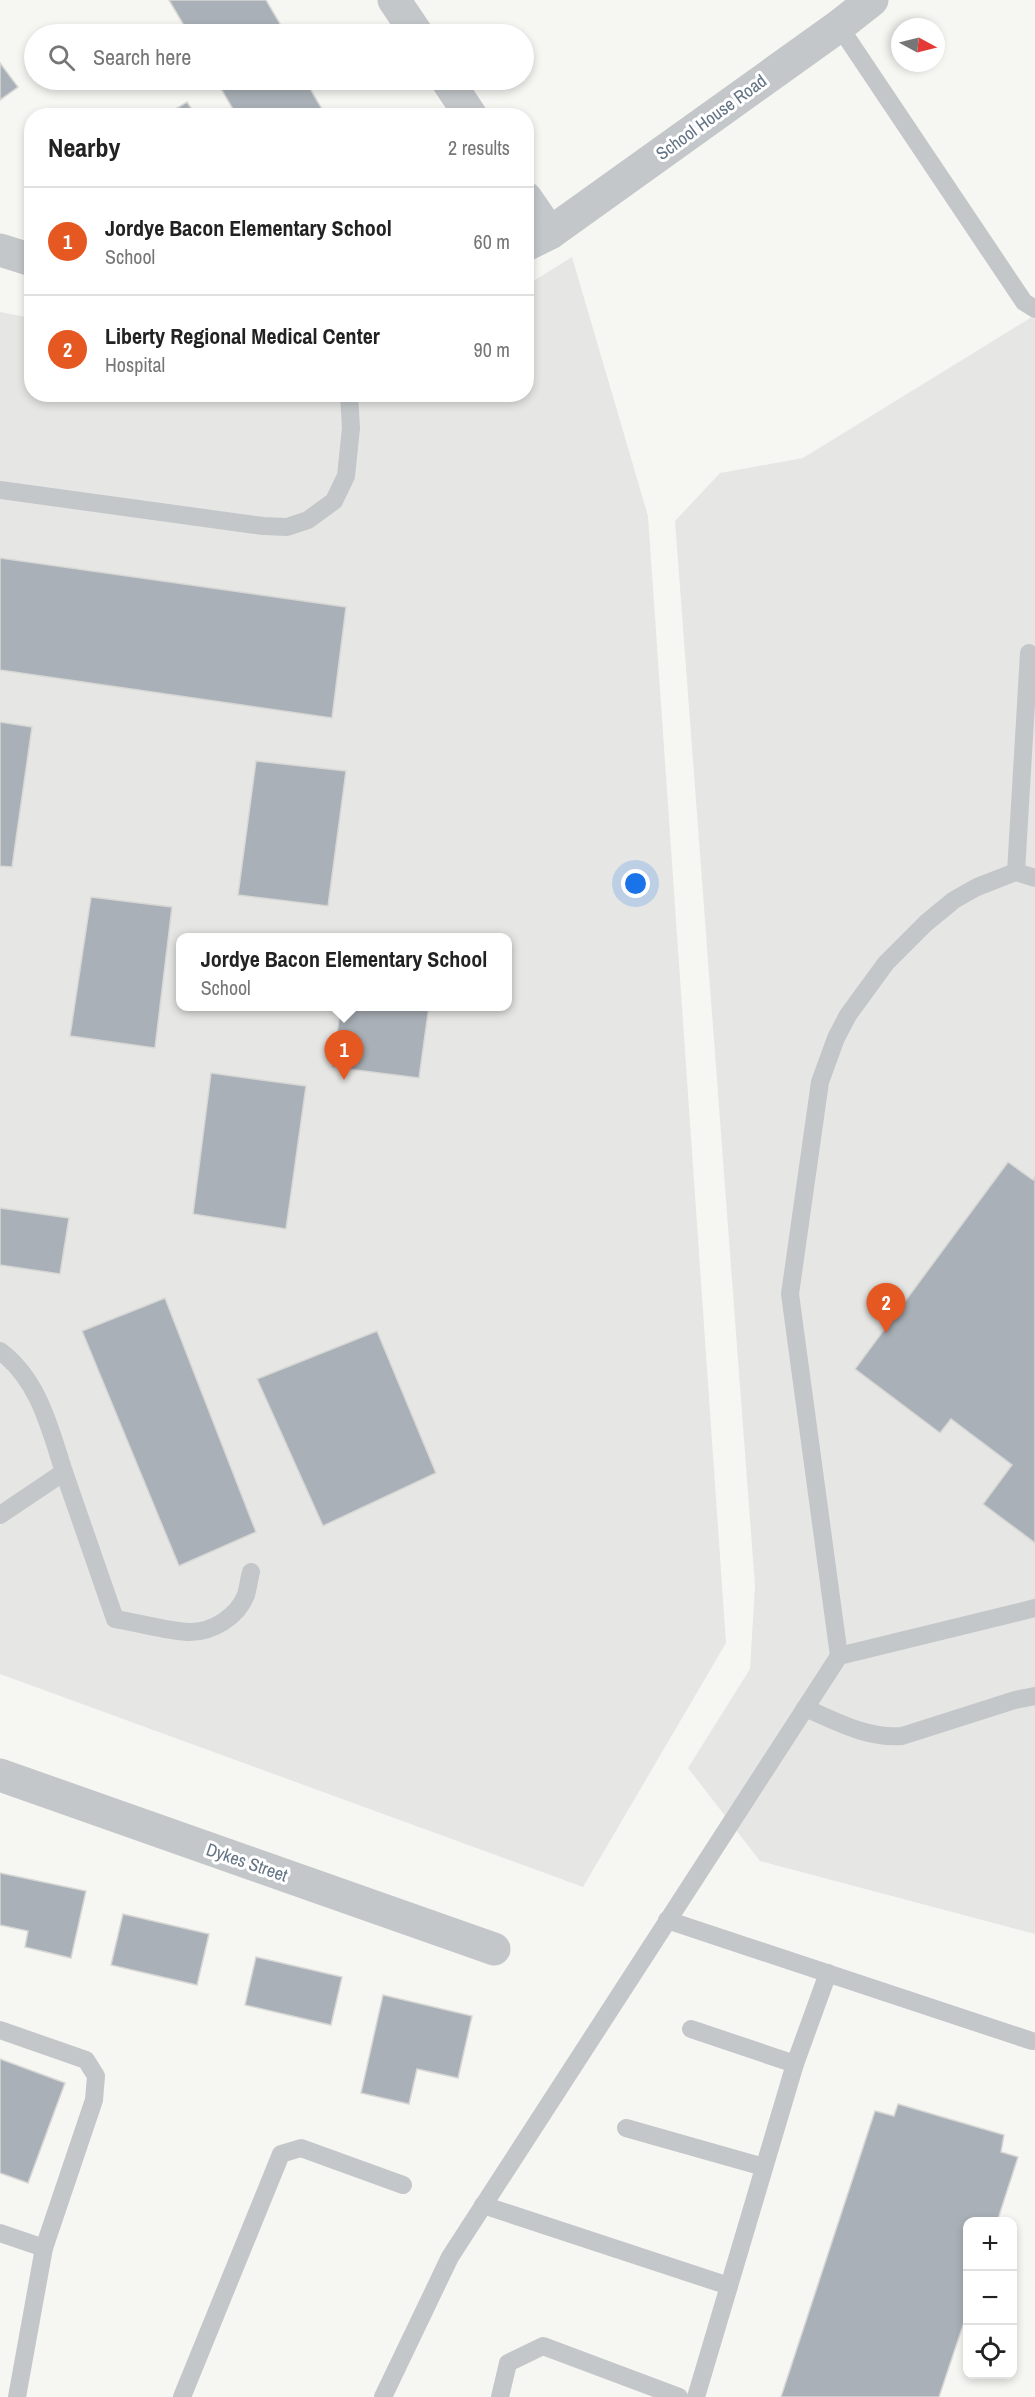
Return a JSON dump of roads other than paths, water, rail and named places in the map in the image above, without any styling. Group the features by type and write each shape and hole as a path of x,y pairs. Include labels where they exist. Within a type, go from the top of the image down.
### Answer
{"street":[{"path":"394,0 410,24"},
{"name":"School House Road","path":"538,239 839,26 872,0"},
{"path":"454,90 466,108"},
{"path":"0,250 24,258"},
{"name":"Dykes Street","path":"0,1775 494,1949"}],"lane":[{"path":"839,26 1024,302 1035,309"},
{"path":"0,490 263,526 287,527 308,520 334,501 346,476 351,428 350,402"},
{"path":"1016,872 1029,653"},
{"path":"383,2397 450,2257 839,1656 790,1294 820,1082 836,1038 848,1015 886,963 926,923 954,900 977,887 1016,872 1035,878"},
{"path":"0,1352 28,1379 45,1413 116,1619 190,1632 223,1623 235,1612 246,1596 251,1572"},
{"path":"0,1515 64,1472"},
{"path":"839,1656 1035,1608"},
{"path":"805,1708 869,1734 888,1737 902,1736 1015,1700 1035,1696"},
{"path":"667,1920 1032,2040"},
{"path":"696,2397 795,2064 828,1973"},
{"path":"0,2030 86,2060 96,2076 94,2100 44,2248 17,2397"},
{"path":"691,2030 795,2064"},
{"path":"626,2128 765,2167"},
{"path":"182,2397 281,2154 302,2148 403,2185"},
{"path":"483,2205 729,2286"},
{"path":"0,2234 44,2248"},
{"path":"500,2397 508,2363 543,2346 679,2397"}],"place":[{"name":"Jordye Bacon Elementary School","path":"344,1080"},
{"name":"Liberty Regional Medical Center","path":"886,1333"}]}
